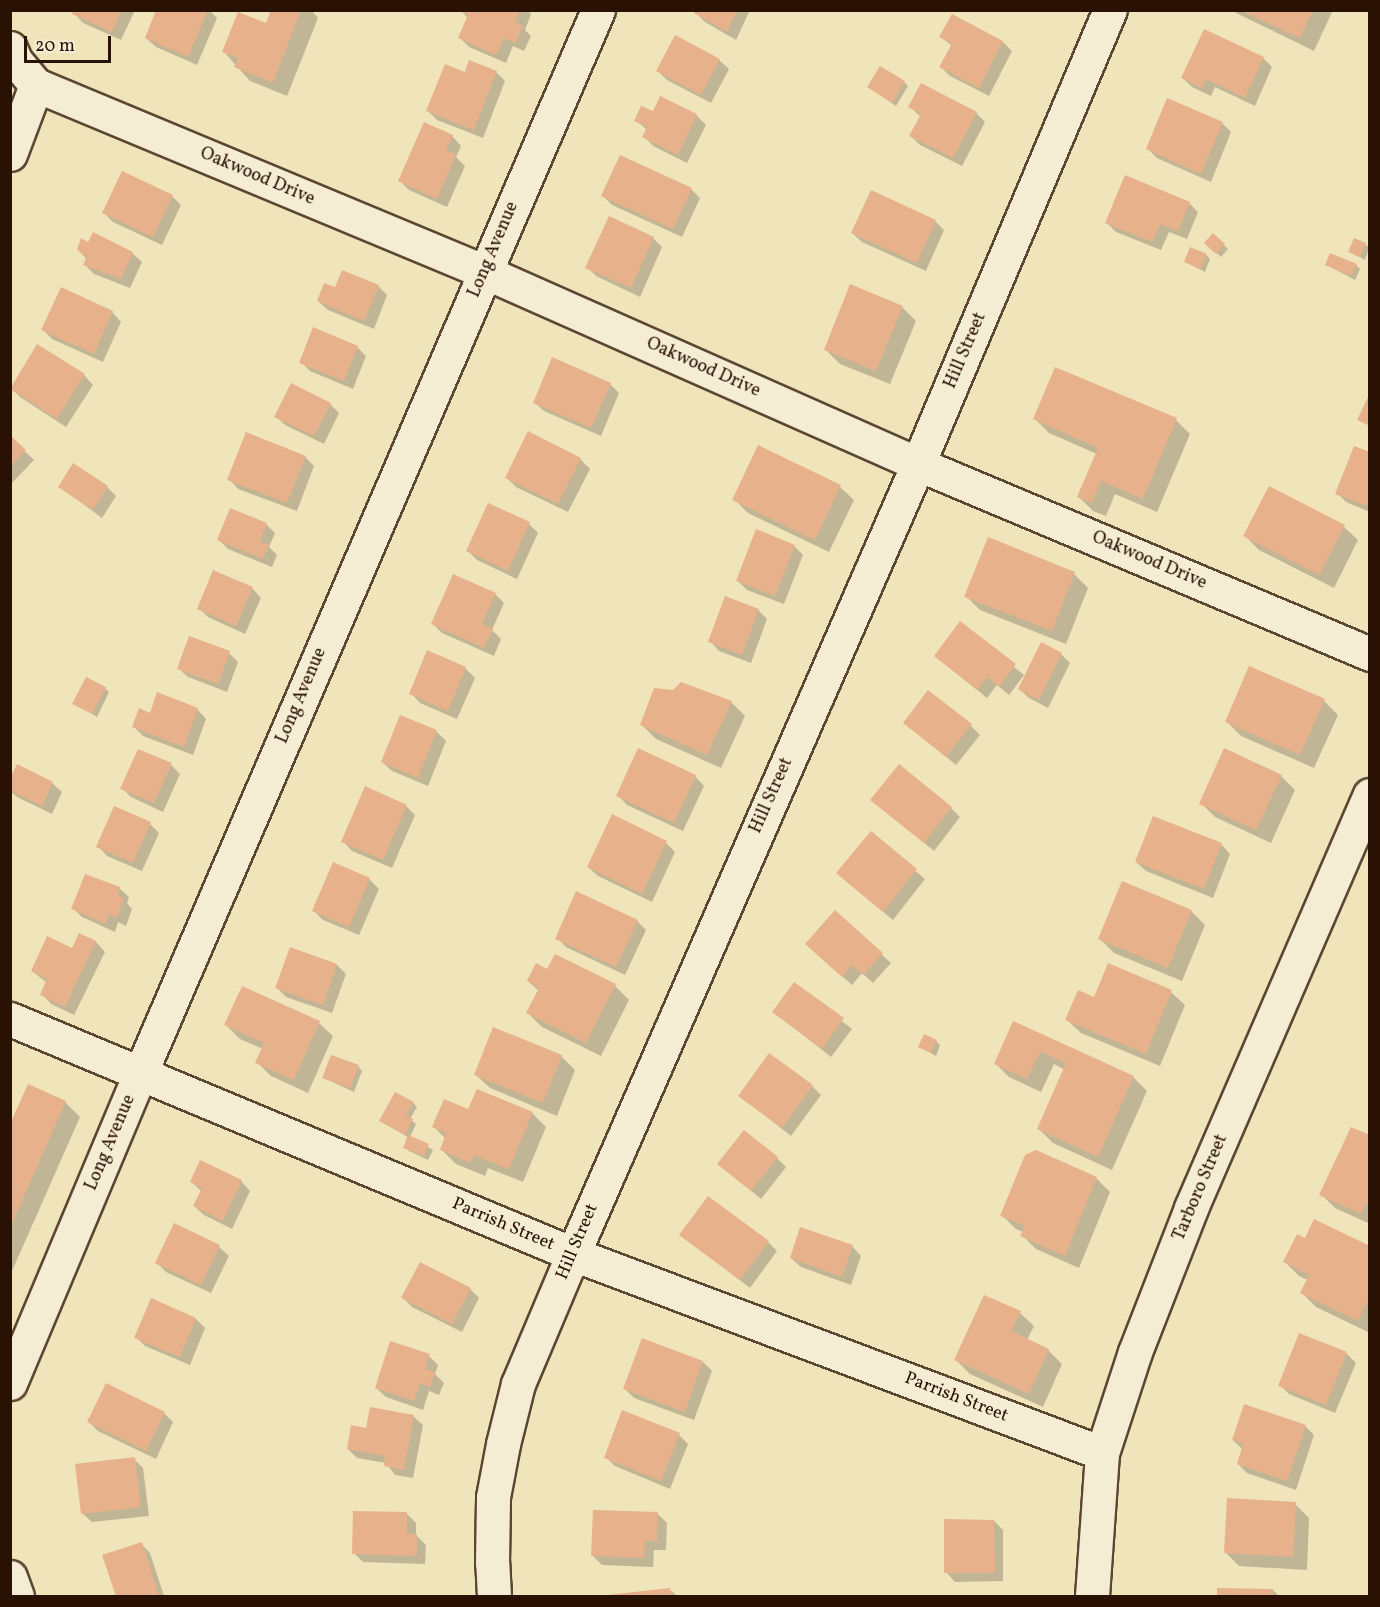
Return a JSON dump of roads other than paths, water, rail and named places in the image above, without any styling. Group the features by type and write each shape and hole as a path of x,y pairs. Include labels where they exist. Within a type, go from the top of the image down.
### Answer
{"street":[{"name":"Long Avenue","path":"10,1383 140,1074 598,10"},
{"name":"Hill Street","path":"494,1596 493,1497 518,1384 918,464 1110,10"},
{"path":"10,48 15,60 36,85 10,154"},
{"name":"Oakwood Drive","path":"36,85 485,272 918,464 1370,654"},
{"name":"Tarboro Street","path":"1092,1596 1102,1453 1135,1352 1191,1208 1370,795"},
{"name":"Parrish Street","path":"10,1019 573,1254 1102,1453"},
{"path":"10,1577 17,1596"}]}
